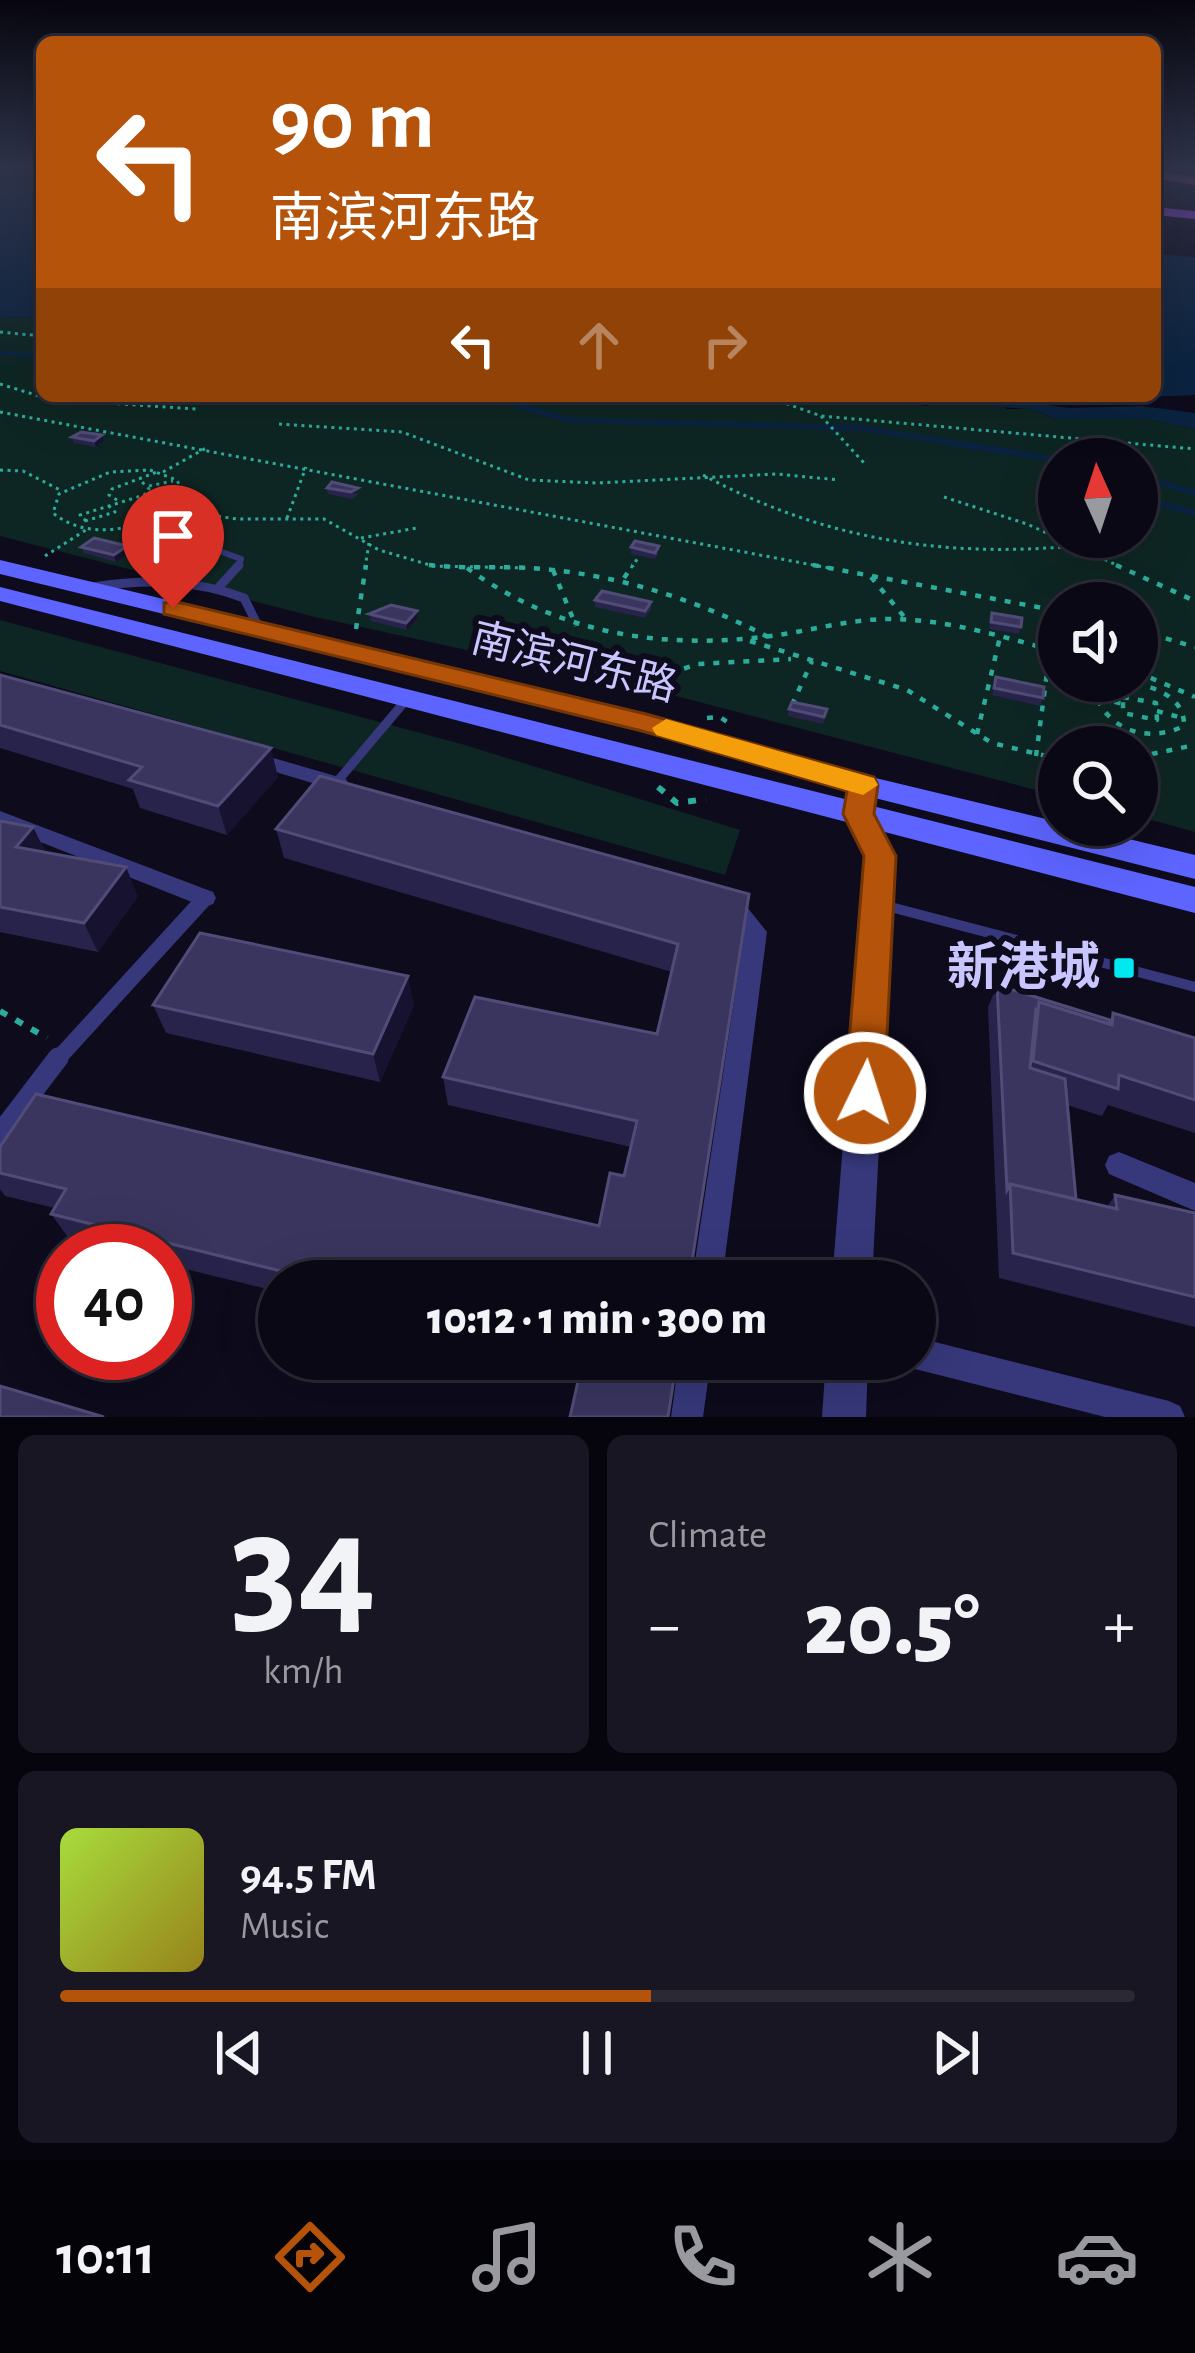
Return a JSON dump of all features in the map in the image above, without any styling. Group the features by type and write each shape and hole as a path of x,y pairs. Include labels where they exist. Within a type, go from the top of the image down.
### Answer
{"main road":[{"name":"南滨河东路","path":"0,567 646,723 861,799 1195,900"},
{"name":"南滨河东路","path":"0,594 406,700 1195,866"}],"street":[{"path":"224,749 348,786"},
{"path":"853,1260 880,856 861,799"},
{"path":"0,818 205,898 65,1049 0,1134"},
{"path":"709,1260 756,932 722,892"},
{"path":"1119,1165 1195,1197"},
{"path":"936,1359 1168,1417"},
{"path":"687,1417 692,1380"},
{"path":"844,1417 846,1380"}],"lane":[{"path":"206,546 241,560 236,572 219,586"},
{"path":"86,587 158,576 219,586 244,598 260,630"},
{"path":"348,786 406,700"},
{"path":"878,904 1195,987"}],"path":[{"path":"0,332 36,335"},
{"path":"0,384 36,395"},
{"path":"93,402 196,409"},
{"path":"782,402 821,416 1195,449"},
{"path":"0,412 1038,607"},
{"path":"821,416 866,464"},
{"path":"279,424 402,432 529,480 599,483 703,476 839,480"},
{"path":"117,500 110,492 142,482 206,448"},
{"path":"286,518 306,466"},
{"path":"130,482 131,469"},
{"path":"131,469 160,472 177,480 181,489 166,509 131,524 89,529 52,513 63,491 89,478 131,469"},
{"path":"0,470 22,472 63,491"},
{"path":"703,476 749,502 856,539 958,554 1038,549"},
{"path":"86,520 80,515 85,510 138,498 149,486 177,480"},
{"path":"142,482 149,486"},
{"path":"944,496 1038,532"},
{"path":"77,527 86,520 109,517 115,512 109,506"},
{"path":"166,509 237,519 324,519 410,561 553,570 622,580 723,613 768,637"},
{"path":"361,538 417,528"},
{"path":"50,558 89,529"},
{"path":"356,629 369,543"},
{"path":"491,553 494,568"},
{"path":"622,580 638,558"},
{"path":"1101,558 1195,601"},
{"path":"467,568 510,602 577,628 662,640 768,637 906,619 1038,647"},
{"path":"553,570 577,628"},
{"path":"868,574 906,619"},
{"path":"1158,636 1195,647"},
{"path":"977,734 1000,637"},
{"path":"745,638 907,690 977,734 1036,756 1043,702"},
{"path":"627,687 698,664 800,658"},
{"path":"792,706 812,661"},
{"path":"1158,681 1195,698"},
{"path":"1158,692 1176,701 1186,719"},
{"path":"1099,702 1104,714 1126,726"},
{"path":"1114,702 1123,704 1124,713 1157,720 1156,704 1147,702"},
{"path":"1156,711 1186,719"},
{"path":"1139,726 1140,716"},
{"path":"1158,734 1167,735 1186,719"},
{"path":"1158,753 1195,745"},
{"path":"0,1011 65,1049"}],"green space":[{"path":"36,317 36,402 893,402 927,406 994,402 1057,419 1147,419 1195,429 1195,832 1158,822 1158,726 1038,726 1038,791 676,696 311,616 0,536 0,318"},
{"path":"0,620 465,745 740,830 725,875 0,671"}],"water":[{"path":"0,236 36,236 36,317 0,318"},
{"path":"1161,254 1195,257 1195,395 1161,396"},
{"path":"989,402 1069,408 1141,406 1195,413 1195,429 1147,419 1057,419 1030,409 994,407"}],"building":[{"path":"81,432 102,435 94,441 72,437"},
{"path":"332,482 358,488 351,492 327,488"},
{"path":"154,516 198,526 181,538 136,528"},
{"path":"94,538 127,546 114,555 81,547"},
{"path":"635,541 659,546 655,553 631,547"},
{"path":"602,591 651,602 645,611 595,600"},
{"path":"391,605 417,611 406,623 369,614"},
{"path":"992,613 1022,618 1021,627 991,622"},
{"path":"0,675 271,748 218,806 129,780 142,767 0,725"},
{"path":"996,677 1038,686 1038,697 994,688"},
{"path":"792,702 827,709 824,717 789,709"},
{"path":"320,776 749,894 692,1260 258,1260 258,1265 192,1249 192,1224 91,1224 51,1214 66,1189 0,1173 0,1147 36,1094 599,1226 610,1173 624,1176 637,1121 443,1077 475,997 657,1034 678,944 276,829"},
{"path":"0,821 33,827 16,847 126,867 84,923 0,907"},
{"path":"200,933 408,976 373,1054 153,1005"},
{"path":"997,985 1110,1020 1109,1024 1039,1002 1036,1009 1030,1068 1065,1079 1076,1199 1010,1184 1007,1190"},
{"path":"1039,1002 1112,1025 1113,1013 1195,1038 1195,1100 1119,1075 1118,1089 1033,1061"},
{"path":"1010,1184 1117,1209 1115,1195 1195,1213 1195,1297 1013,1253"},
{"path":"578,1380 674,1380 668,1417 570,1417"},
{"path":"0,1386 104,1417 0,1417"}],"waterway":[{"path":"0,353 36,356"},
{"path":"506,402 569,420 860,428 1038,457"},
{"path":"1158,482 1195,493"},
{"path":"1158,503 1195,513"}],"slow traffic":[{"path":"666,728 863,785"}],"place":[{"name":"新港城","path":"1124,968"}],"route":[{"path":"173,608 646,723 863,785 858,814 880,856 865,1093"}]}
